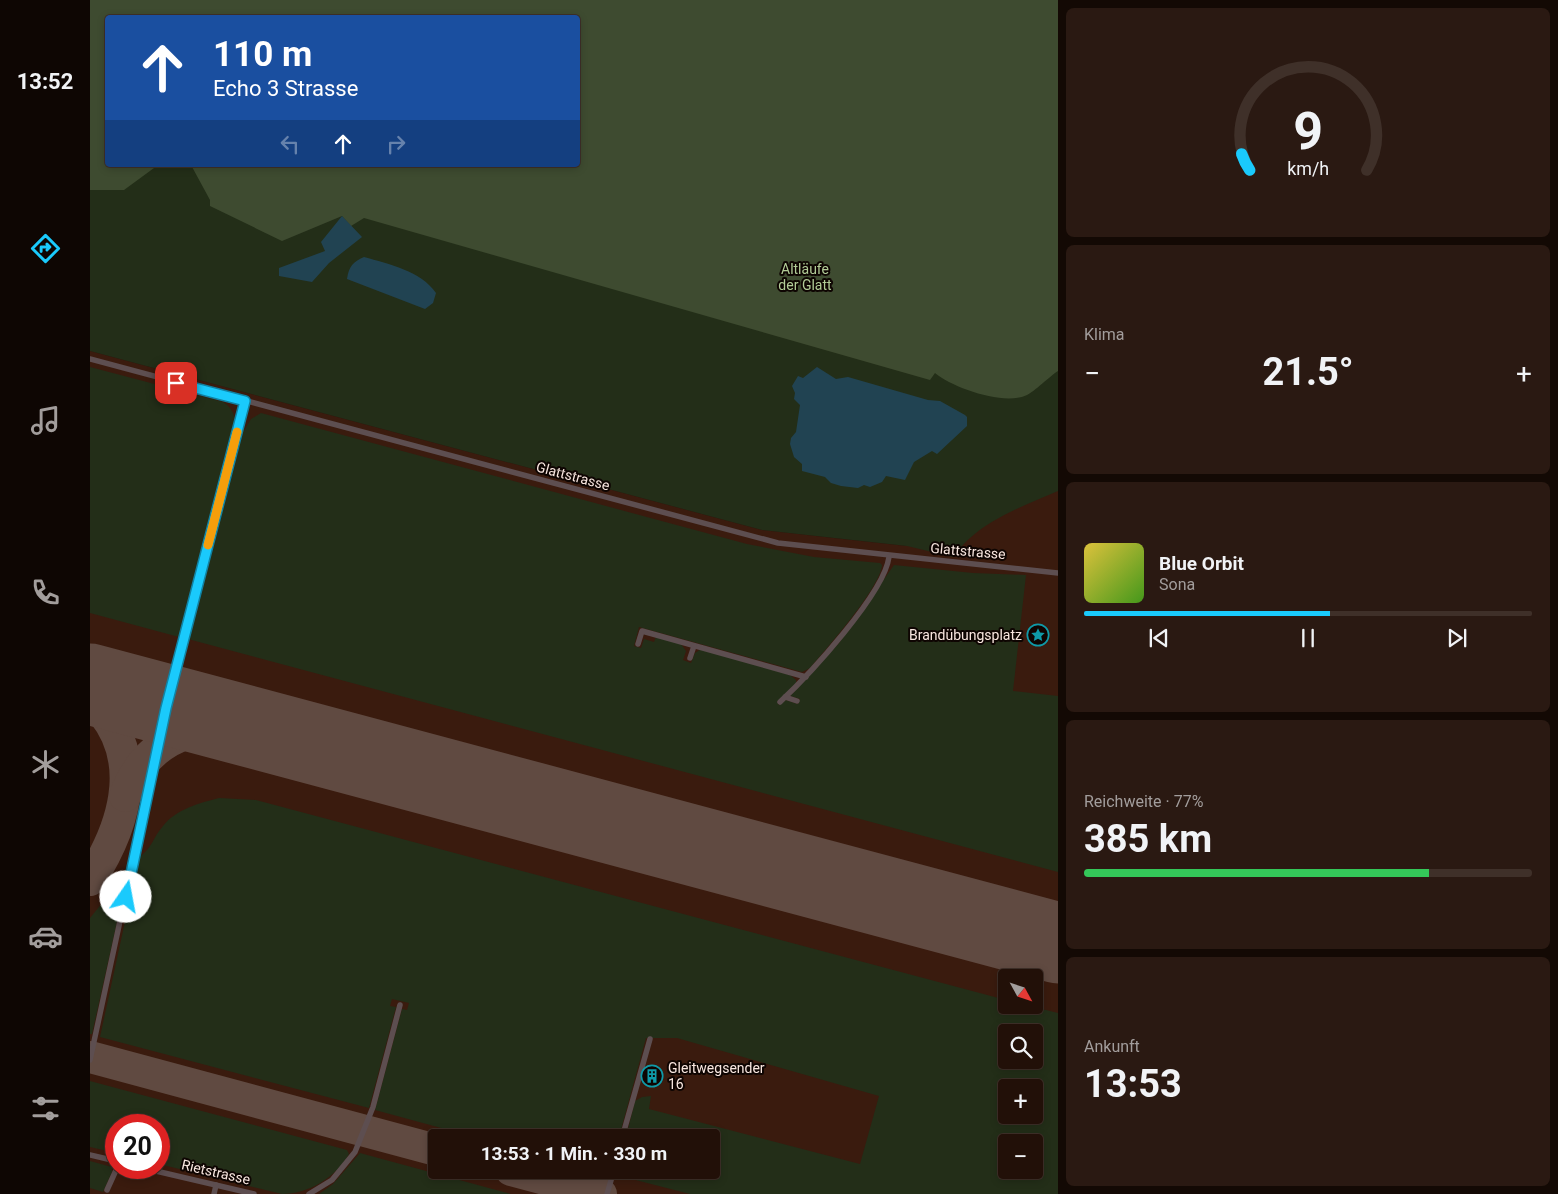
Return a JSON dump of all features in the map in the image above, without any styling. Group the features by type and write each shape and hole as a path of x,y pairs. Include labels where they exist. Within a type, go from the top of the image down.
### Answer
{"lane":[{"name":"Glattstrasse","path":"90,360 778,543 889,557 986,564 1058,573"},
{"path":"90,1060 166,708 245,401"},
{"path":"780,702 806,677 864,605 885,572 889,557"},
{"path":"638,644 642,631 806,677"},
{"path":"690,658 694,646"},
{"path":"785,697 796,701"},
{"path":"309,1194 332,1180 355,1152 372,1107 400,1004"},
{"path":"625,1129 650,1039"},
{"path":"90,1155 105,1158"},
{"name":"Rietstrasse","path":"170,1174 254,1194"},
{"path":"107,1190 112,1179"},
{"path":"607,1194 611,1179"},
{"path":"214,1194 216,1185"}],"shaded area":[{"path":"90,351 762,530 906,546 1058,384 1058,1194 90,1194"}],"green space":[{"name":"Altläufe der Glatt","path":"90,0 1058,0 1058,491 1014,510 987,525 963,545 953,557 907,546 762,530 90,351"},
{"path":"90,0 1058,0 1058,371 1034,391 1017,398 993,397 979,394 943,379 935,373 930,380 364,218 351,226 342,216 282,241 210,206 210,200 192,167 580,167 580,15 105,15 105,167 163,167 154,168 124,190 90,190"},
{"path":"90,367 223,402 234,414 235,430 179,637 90,613"},
{"path":"261,413 747,544 814,557 880,563 882,565 879,575 863,602 810,668 802,672 639,627 634,646 641,648 644,639 654,642 656,637 681,644 686,651 683,660 691,663 695,653 701,649 790,675 796,680 796,683 777,702 779,705 786,700 798,704 800,699 790,696 839,643 894,565 973,573 1026,575 1013,691 1058,696 1058,872 188,639 242,434 251,419"},
{"path":"219,798 256,800 998,998 998,1014 1043,1014 1043,1009 1058,1013 1058,1194 690,1194 632,1179 720,1179 720,1129 628,1129 635,1101 642,1097 651,1096 649,1109 860,1164 879,1096 677,1038 646,1038 621,1129 445,1129 375,1110 402,1009 407,1010 409,1003 392,999 390,1006 396,1007 369,1108 100,1037 139,857 150,847 168,820 181,811"},
{"path":"126,868 127,877 92,1034 90,1034 90,918 116,886"},
{"path":"90,1081 347,1150 349,1154 337,1170 321,1183 302,1191 282,1194 170,1167 170,1114 105,1114 105,1150 90,1147"},
{"path":"360,1153 428,1171 428,1179 456,1179 511,1194 319,1194 333,1184"},
{"path":"90,1161 105,1165 105,1179 109,1179 103,1192 90,1188"}],"water":[{"path":"342,216 362,237 329,263 312,282 279,276 279,268 325,251 321,242"},
{"path":"364,257 404,269 422,279 436,293 433,303 425,309 347,279 352,265"},
{"path":"817,367 836,379 848,377 928,400 940,401 965,415 967,417 967,426 937,454 932,451 914,462 905,480 886,476 882,482 870,487 864,485 858,488 831,483 825,477 802,471 802,464 794,457 790,444 791,438 796,432 800,405 794,399 795,393 792,386 798,376 803,378"}],"taxiway":[{"path":"90,699 108,719 119,741 125,764 125,788 114,835 90,880"},
{"path":"125,796 134,776 146,760 160,747 176,738 194,731 214,728 255,728"},
{"path":"90,1057 428,1148"},
{"path":"545,1179 601,1194"}],"runway":[{"path":"90,684 1058,943"}],"slow traffic":[{"path":"208,545 237,432"}],"place":[{"name":"Brandübungsplatz","path":"1038,635"},
{"name":"Gleitwegsender 16","path":"652,1076"}],"route":[{"path":"126,897 166,708 245,401 176,383"}]}
